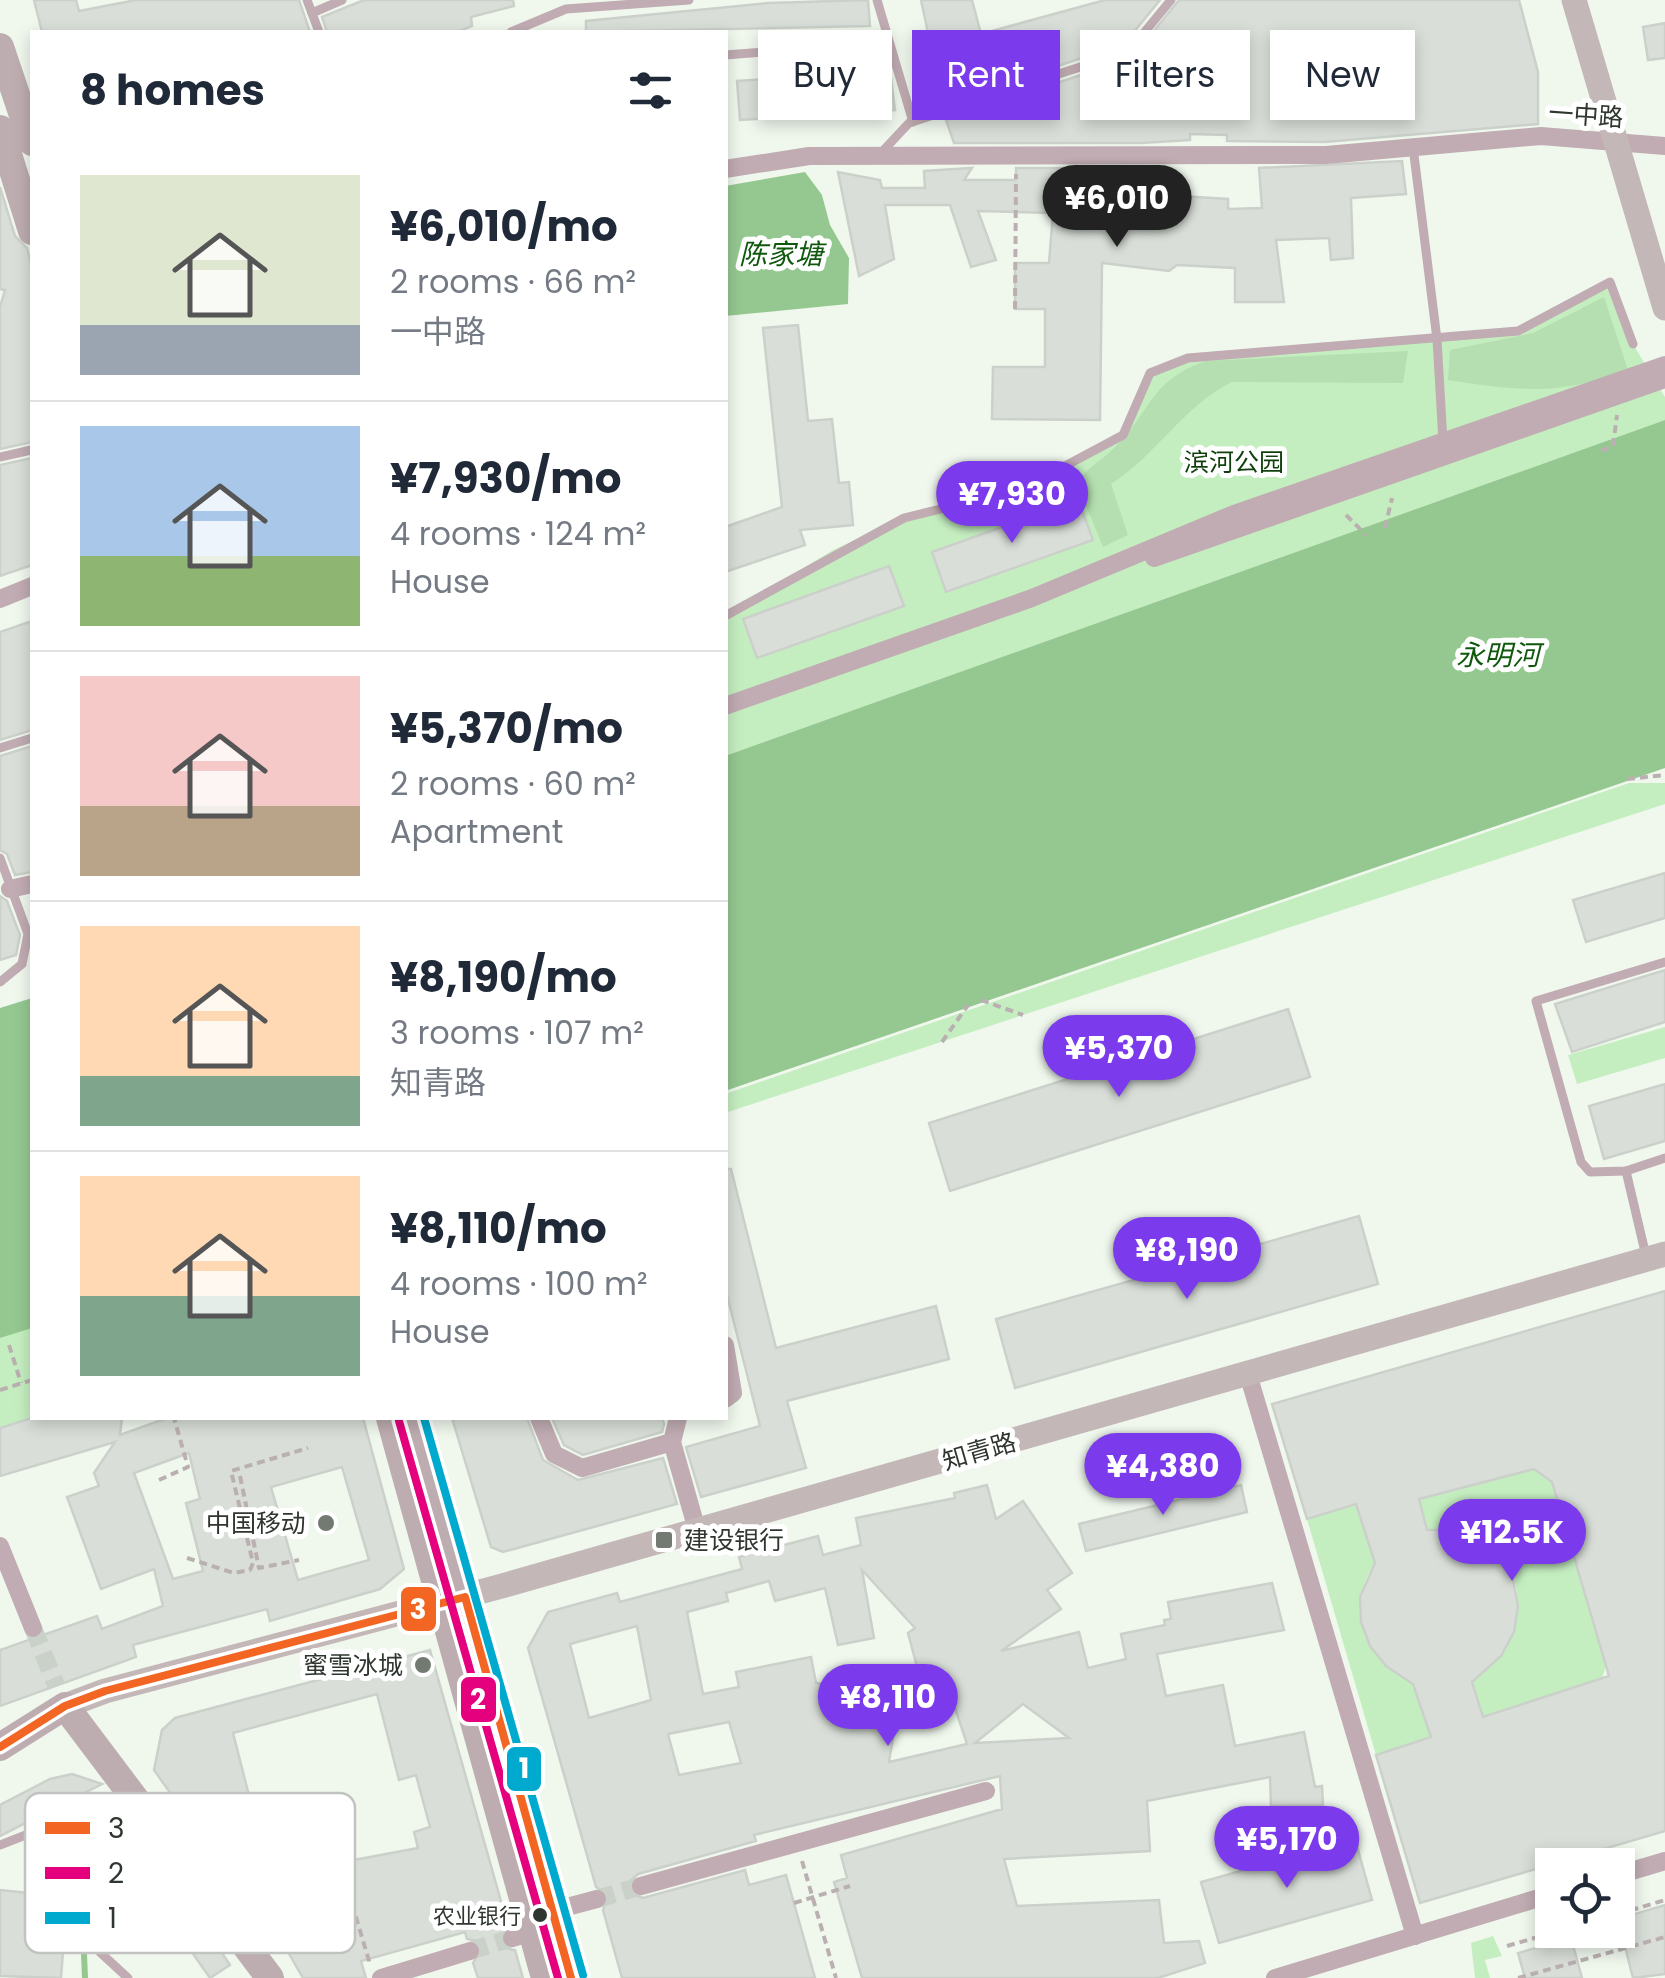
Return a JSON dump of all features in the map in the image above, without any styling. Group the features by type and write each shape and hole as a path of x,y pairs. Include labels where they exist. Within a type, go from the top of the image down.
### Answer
{"main road":[{"path":"1574,0 1665,305"},
{"path":"0,47 7,90 30,138"},
{"path":"0,129 30,225"},
{"path":"0,161 18,186"},
{"name":"知青路","path":"61,1695 454,1600 1660,1258"},
{"path":"391,1420 454,1600 571,1978"},
{"path":"410,1420 454,1600 522,1935 545,1978"},
{"path":"0,1747 61,1695 133,1793"},
{"path":"252,1953 270,1978"}],"street":[{"name":"一中路","path":"728,169 809,156 1326,154 1542,136 1665,146"},
{"path":"1049,591 1194,529 1665,365"},
{"path":"728,705 1665,379"},
{"path":"0,599 30,587"},
{"path":"10,889 30,884"},
{"path":"728,1356 734,1378 733,1394 728,1398"},
{"path":"1248,1374 1415,1936"},
{"path":"540,1420 554,1454 582,1468 672,1442"},
{"path":"678,1420 672,1442 697,1530"},
{"path":"0,1546 34,1628"},
{"path":"642,1886 986,1790"},
{"path":"1635,1870 1665,1860"},
{"path":"552,1911 597,1899"},
{"path":"1275,1978 1535,1899"},
{"path":"378,1978 470,1951"}],"lane":[{"path":"307,0 318,30"},
{"path":"312,14 342,0"},
{"path":"516,30 556,11 618,2 689,0"},
{"path":"877,0 913,122"},
{"path":"878,156 913,122 1129,52 1172,0"},
{"path":"728,54 758,52"},
{"path":"1413,147 1436,339 1443,442"},
{"path":"728,614 904,518 1022,489 1122,435 1150,373 1188,358 1518,331 1610,282 1632,344"},
{"path":"0,458 30,450"},
{"path":"0,748 30,739"},
{"path":"0,858 28,934 22,964 0,982"},
{"path":"1665,962 1536,1001 1581,1162 1590,1172 1626,1171 1665,1158"},
{"path":"1626,1171 1660,1258"},
{"path":"0,1845 25,1835"},
{"path":"98,1953 128,1978"}],"path":[{"path":"1015,309 1016,156"},
{"path":"1601,451 1613,446 1618,415"},
{"path":"1385,528 1392,498"},
{"path":"1346,515 1366,535"},
{"path":"1627,778 1665,775"},
{"path":"981,1000 1024,1015"},
{"path":"942,1042 968,1005"},
{"path":"9,1345 21,1383"},
{"path":"0,1390 30,1381"},
{"path":"159,1480 188,1467 175,1420"},
{"path":"187,1558 234,1573 250,1570 253,1564 231,1471 308,1448"},
{"path":"240,1476 259,1568 299,1560"},
{"path":"797,1842 836,1978"},
{"path":"794,1903 850,1886"},
{"path":"1635,1909 1665,1900"},
{"path":"355,1913 378,1978"},
{"path":"1518,1978 1665,1937"},
{"path":"1506,1946 1535,1938"}],"green space":[{"name":"滨河公园","path":"1610,282 1633,344 1665,397 1665,420 728,755 728,614 833,550 904,518 1022,489 1122,435 1150,373 1188,358 1518,331"},
{"path":"1629,783 1665,783 1665,804 728,1112 728,1093"},
{"path":"1665,1027 1665,1058 1577,1084 1568,1055"},
{"path":"30,1324 30,1418 0,1428 0,1333"},
{"path":"1534,1469 1552,1482 1606,1667 1602,1678 1483,1717 1470,1677 1486,1669 1509,1641 1518,1605 1516,1587 1510,1570 1482,1544 1455,1533 1427,1530 1419,1499"},
{"path":"1351,1489 1375,1563 1361,1596 1364,1631 1382,1661 1412,1681 1439,1762 1418,1741 1376,1755 1307,1519 1337,1509"},
{"path":"1493,1936 1502,1956 1485,1960 1490,1978 1475,1978 1471,1943"}],"shaded area":[{"path":"1604,297 1628,370 1581,384 1539,389 1448,380 1450,350 1533,333"},
{"path":"1408,351 1403,383 1232,382 1215,392 1111,484 1128,535 1103,547 1081,493 1082,476 1117,445 1154,396 1174,377 1206,361"}],"water":[{"name":"陈家塘","path":"805,172 822,195 830,225 849,258 848,304 728,316 728,185"},
{"name":"永明河","path":"1665,420 1665,768 728,1090 728,755"},
{"path":"30,999 30,1329 0,1338 0,1008"}],"building":[{"path":"34,0 76,0 79,11 136,0 299,0 309,30 42,30"},
{"path":"364,0 513,0 514,6 471,17 472,26 463,30 326,30 322,17"},
{"path":"868,0 870,26 586,30 586,21 768,3"},
{"path":"921,0 972,0 980,30 927,30"},
{"path":"1105,0 1160,0 1135,30 1080,30 1080,59 1060,65 1060,30 996,30"},
{"path":"1179,0 1519,0 1538,72 1538,124 1325,142 1227,141 1227,135 1190,134 1190,140 1141,143 954,143 946,120 1060,120 1060,82 1080,75 1080,120 1250,120 1250,30 1155,30"},
{"path":"1665,23 1665,58 1648,60 1643,27"},
{"path":"758,80 758,119 740,120 737,81"},
{"path":"1402,161 1406,194 1351,198 1353,258 1331,260 1329,238 1276,240 1284,302 1235,302 1235,268 1177,265 1169,271 1102,263 1100,420 992,419 993,367 1045,367 1045,309 1015,309 1015,263 1049,263 1053,213 978,211 996,260 971,267 950,205 885,205 894,259 859,276 838,172 880,180 882,188 925,188 924,171 972,168 964,180 1016,180 1016,168 1131,168 1131,193 1228,199 1228,209 1262,208 1259,168"},
{"path":"0,187 15,236 27,248 30,260 30,442 0,449 0,307 5,290 0,289"},
{"path":"798,325 808,421 832,419 839,483 849,482 853,525 800,530 805,545 728,571 728,526 782,507 763,328"},
{"path":"30,458 30,566 0,576 0,465"},
{"path":"1078,500 1093,540 946,592 932,552"},
{"path":"889,566 904,606 757,658 743,619"},
{"path":"30,622 30,731 0,740 0,632"},
{"path":"30,747 30,872 15,875 7,854 0,850 0,756"},
{"path":"1665,873 1665,918 1586,942 1573,900"},
{"path":"0,896 7,901 20,935 16,955 0,960"},
{"path":"1665,970 1665,1022 1572,1052 1555,1004"},
{"path":"1288,1009 1310,1077 950,1191 929,1123"},
{"path":"1665,1084 1665,1141 1604,1159 1589,1106"},
{"path":"728,1169 776,1348 936,1306 949,1359 787,1401 806,1468 701,1497 686,1447 760,1426 728,1299"},
{"path":"1359,1216 1378,1284 1015,1388 996,1319"},
{"path":"1665,1291 1665,1831 1607,1848 1535,1848 1535,1869 1420,1903 1376,1755 1431,1737 1413,1684 1386,1666 1370,1646 1361,1622 1360,1597 1375,1563 1356,1504 1307,1519 1272,1404","holes":["1534,1469 1552,1482 1609,1676 1483,1717 1472,1682 1501,1656 1514,1632 1518,1606 1513,1580 1499,1556 1479,1539 1454,1530 1427,1530 1419,1499"]},
{"path":"30,1419 122,1420 120,1435 161,1420 364,1420 404,1569 380,1589 270,1621 267,1609 133,1645 136,1657 0,1706 0,1650 97,1616 102,1629 163,1606 154,1569 101,1589 67,1497 99,1486 94,1473 115,1442 0,1476 0,1428","holes":["189,1453 200,1499 186,1503 203,1571 173,1579 134,1473","342,1467 369,1560 298,1580 271,1487"]},
{"path":"453,1420 528,1420 543,1460 578,1480 663,1458 677,1504 503,1552 491,1547"},
{"path":"553,1420 663,1420 664,1424 662,1432 583,1455 564,1445"},
{"path":"987,1485 996,1519 1023,1501 1072,1573 1047,1590 1061,1609 1001,1651 1079,1632 1088,1668 1126,1659 1121,1634 1165,1625 1164,1620 1171,1619 1168,1602 1272,1583 1284,1630 1157,1654 1166,1696 1223,1685 1235,1746 1304,1732 1315,1787 1322,1786 1323,1805 1271,1806 1270,1777 1147,1801 1150,1851 1004,1859 1017,1906 1159,1900 1164,1943 1199,1941 1205,1963 1158,1978 862,1978 834,1882 847,1878 841,1855 1002,1809 1000,1776 754,1835 756,1841 638,1874 629,1882 632,1894 643,1898 745,1870 749,1885 786,1875 815,1978 622,1978 603,1910 609,1895 596,1887 528,1648 548,1612 617,1593 620,1602 742,1569 739,1557 818,1536 823,1555 861,1545 856,1518 955,1498 954,1493","holes":["862,1570 915,1628 908,1633 929,1712 954,1705 967,1744 889,1762 900,1695 816,1683 811,1657 736,1672 739,1687 703,1694 687,1612 728,1601 726,1593 769,1581 775,1601 825,1588 838,1645 874,1638","637,1626 651,1700 589,1718 570,1644","1023,1704 1069,1738 975,1743","729,1722 741,1763 679,1775 668,1734"]},
{"path":"1241,1485 1247,1512 1086,1551 1079,1524"},
{"path":"430,1650 508,1926 500,1940 504,1948 515,1950 523,1978 478,1978 473,1963 482,1948 478,1941 467,1939 465,1932 361,1961 366,1978 303,1978 289,1953 355,1953 355,1860 418,1848 414,1832 430,1827 416,1775 399,1780 377,1694 233,1733 248,1793 170,1793 154,1770 162,1730 175,1718"},
{"path":"72,1774 102,1784 84,1793 25,1793 25,1823 0,1836 0,1805 50,1779"},
{"path":"1355,1839 1372,1900 1219,1943 1201,1882"},
{"path":"0,1890 25,1893 25,1953 63,1953 61,1978 0,1976"},
{"path":"1665,1905 1665,1974 1633,1978 1625,1948 1635,1948 1635,1914"},
{"path":"1536,1948 1574,1948 1582,1978 1525,1978 1518,1953"},
{"path":"192,1953 222,1953 230,1965 210,1978"}],"waterway":[{"path":"84,1953 85,1978"}],"tunnel":[{"path":"33,1628 56,1685"},
{"path":"597,1899 641,1886"},
{"path":"470,1951 512,1938"}],"transit line":[{"name":"1","path":"425,1420 583,1975"},
{"name":"2","path":"399,1421 558,1978"},
{"name":"3","path":"0,1747 65,1706 105,1691 465,1597 571,1978"}],"place":[{"name":"中国移动","path":"326,1523"},
{"name":"建设银行","path":"664,1540"},
{"name":"蜜雪冰城","path":"423,1665"},
{"name":"农业银行","path":"540,1915"}]}
